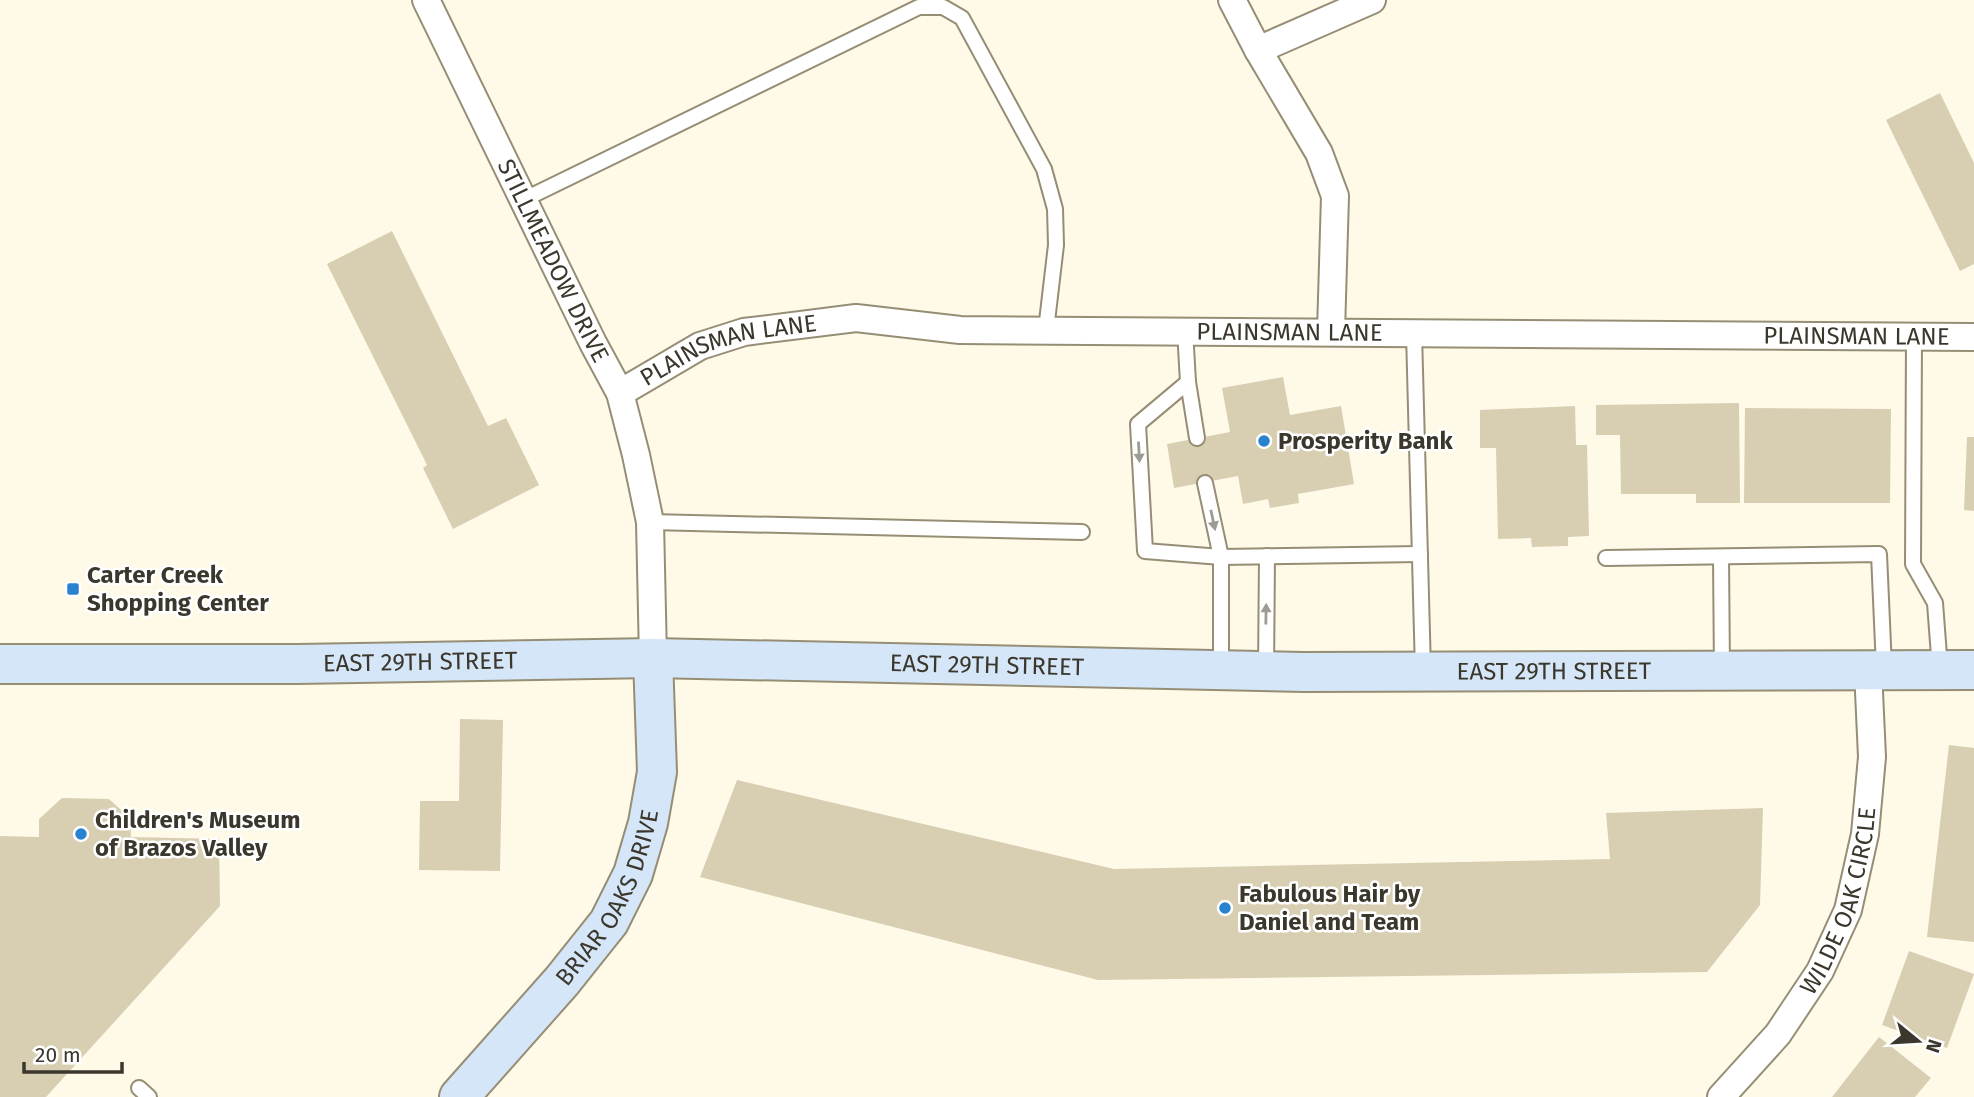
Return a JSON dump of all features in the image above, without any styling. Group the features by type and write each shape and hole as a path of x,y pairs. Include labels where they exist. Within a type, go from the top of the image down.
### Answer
{"main road":[{"name":"EAST 29TH STREET","path":"0,664 297,664 653,658 1221,671 1957,670"},
{"name":"BRIAR OAKS DRIVE","path":"459,1097 562,981 608,922 633,874 648,822 657,772 653,658"}],"street":[{"name":"STILLMEADOW DRIVE","path":"426,0 620,393 650,522 653,658"},
{"path":"1232,0 1258,50 1319,153 1335,196 1331,332"},
{"path":"1258,50 1372,0"},
{"name":"PLAINSMAN LANE","path":"620,393 700,346 744,332 856,318 960,330 1974,337"},
{"name":"WILDE OAK CIRCLE","path":"1721,1097 1778,1034 1820,971 1848,910 1865,834 1876,670"}],"lane":[{"path":"523,200 919,7 943,6 961,18 1044,169 1055,209 1056,245 1046,330"},
{"path":"1185,330 1188,382 1197,438"},
{"path":"1414,333 1423,672"},
{"path":"1913,337 1913,564 1935,603 1957,670"},
{"path":"1188,382 1138,424 1145,551 1221,557 1420,554"},
{"path":"1205,482 1221,557 1221,671"},
{"path":"650,522 1082,532"},
{"path":"1606,558 1879,554 1876,670"},
{"path":"1266,671 1267,556"},
{"path":"1721,557 1722,671"}],"building":[{"path":"1940,93 1974,163 1974,264 1960,271 1886,120"},
{"path":"392,231 488,426 506,418 539,485 453,529 423,468 427,465 327,264"},
{"name":"Prosperity Bank","path":"1283,377 1290,415 1341,406 1354,484 1298,494 1299,503 1270,508 1268,499 1243,504 1238,476 1174,488 1167,444 1230,432 1222,388"},
{"path":"1739,403 1740,503 1696,503 1696,494 1621,494 1620,435 1596,435 1596,405"},
{"path":"1575,406 1576,445 1587,445 1589,536 1568,537 1568,546 1532,547 1531,538 1498,539 1496,448 1480,448 1480,410"},
{"path":"1745,408 1891,409 1890,503 1744,503"},
{"path":"1967,437 1974,437 1974,511 1964,510"},
{"path":"460,719 503,720 500,871 419,870 420,801 459,801"},
{"path":"1949,745 1974,748 1974,942 1927,937"},
{"path":"737,780 1114,869 1610,859 1606,813 1763,808 1760,905 1707,972 1098,980 700,877"},
{"path":"62,798 109,799 130,818 131,837 219,839 220,906 46,1097 0,1097 0,836 39,837 39,819"},
{"path":"1909,951 1974,974 1947,1048 1882,1025"},
{"path":"1879,1037 1931,1078 1915,1097 1832,1097"}],"place":[{"name":"Prosperity Bank","path":"1264,441"},
{"name":"Carter Creek Shopping Center","path":"73,589"},
{"name":"Children's Museum of Brazos Valley","path":"81,834"},
{"name":"Fabulous Hair by Daniel and Team","path":"1225,908"}]}
